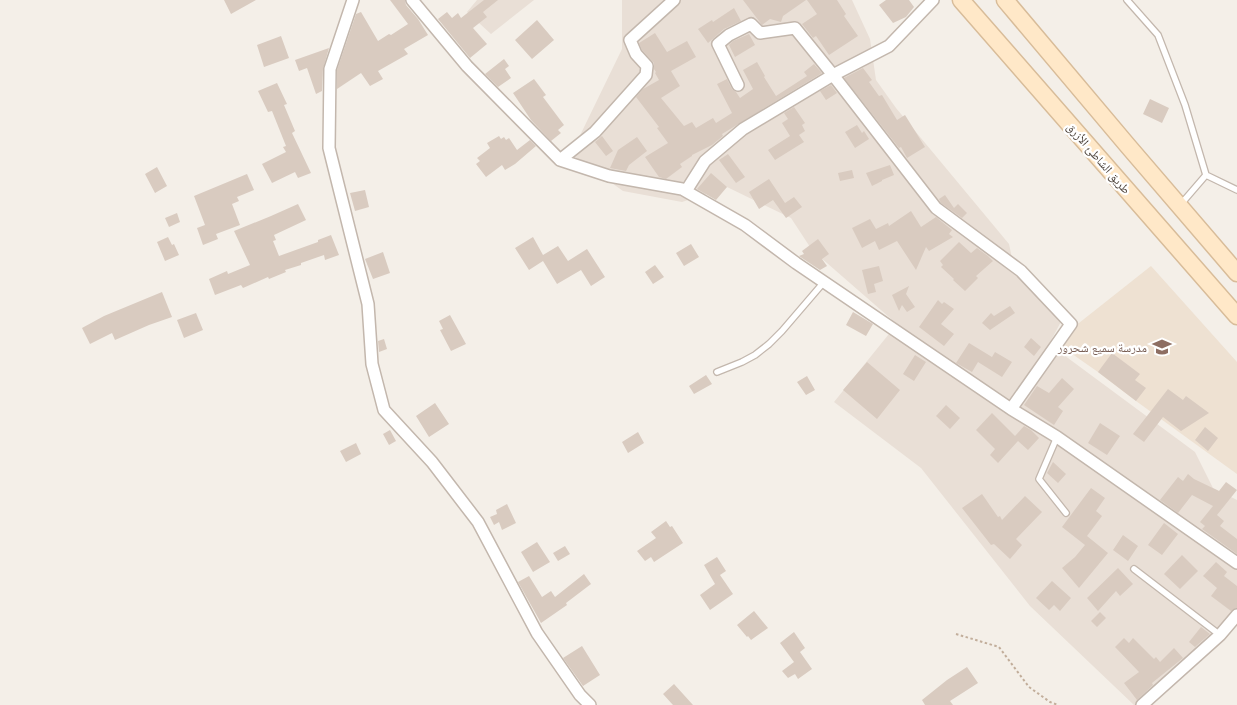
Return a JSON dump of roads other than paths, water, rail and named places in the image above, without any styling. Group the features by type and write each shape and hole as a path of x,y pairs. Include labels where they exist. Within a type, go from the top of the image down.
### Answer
{"main road":[{"name":"طريق الشاطئ الأزرق","path":"961,0 1237,316"},
{"path":"1005,0 1237,273"},
{"path":"1172,241 1194,223"}],"street":[{"path":"353,0 330,69 329,148 368,304 372,364 384,410 432,462 478,522 537,633 580,695 590,705"},
{"path":"412,0 467,66 560,160 609,176 682,189 745,226 824,282 1057,437 1237,563"},
{"path":"560,160 595,132 646,75 647,66 636,54 630,40 674,0"},
{"path":"686,191 705,161 743,129 833,75 889,46 933,0"},
{"path":"738,85 718,44 729,35 751,24 760,33 795,28 936,208 1021,271 1071,324 1011,408"},
{"path":"1142,705 1220,635 1237,615"}],"lane":[{"path":"1128,0 1158,35 1185,105 1206,175 1237,190"},
{"path":"1180,206 1206,175"},
{"path":"717,372 755,355 769,344 824,282"},
{"path":"1057,437 1039,479 1066,513"},
{"path":"1134,569 1220,635"}],"place":[{"name":"مدرسة سميع شحرور","path":"1162,347"}]}
